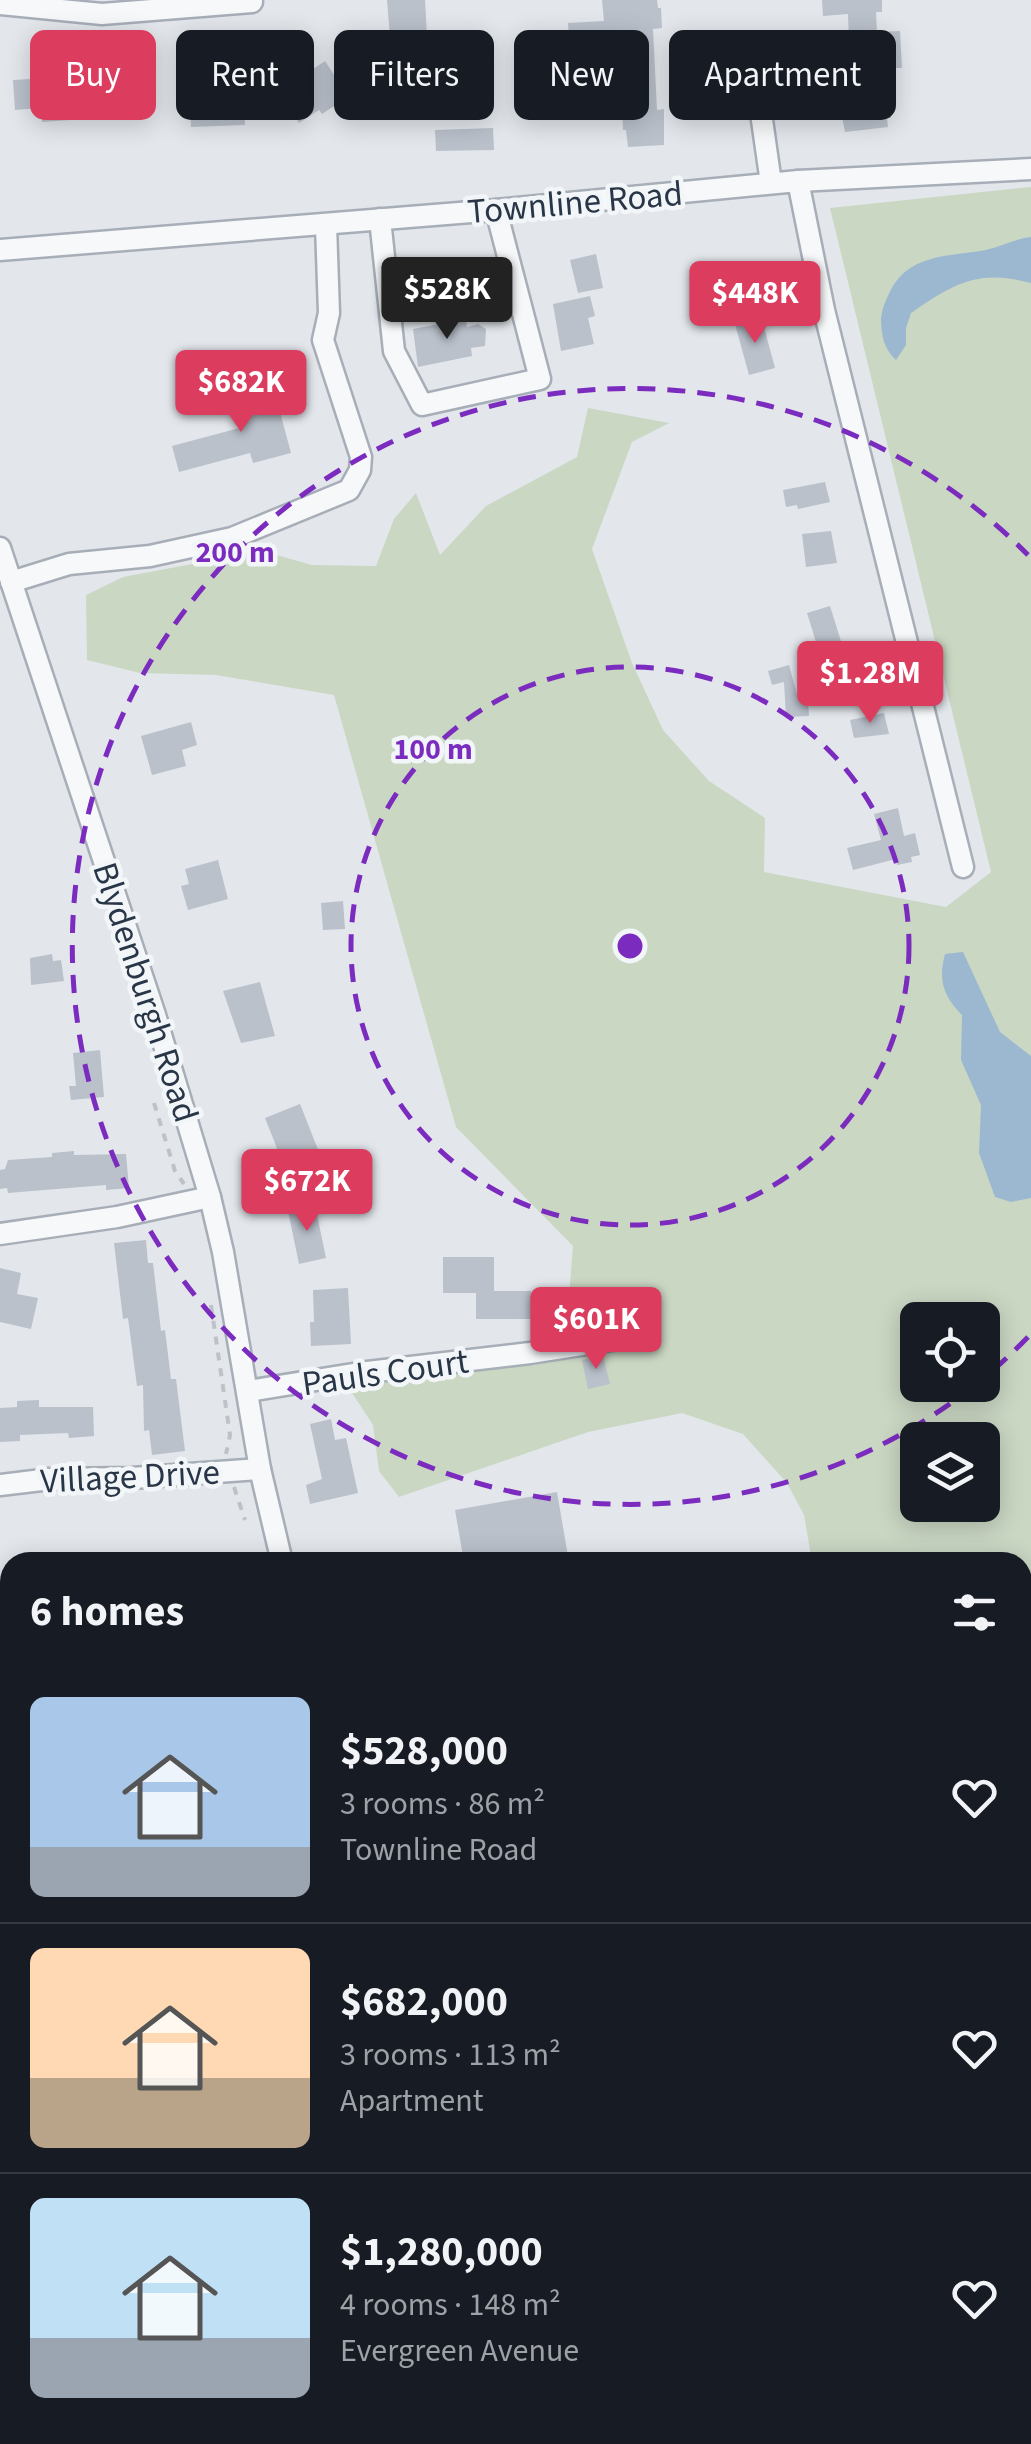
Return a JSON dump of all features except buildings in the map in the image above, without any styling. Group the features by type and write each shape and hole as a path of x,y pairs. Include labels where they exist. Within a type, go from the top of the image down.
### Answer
{"street":[{"path":"0,4 102,14 252,2"},
{"path":"762,120 771,183"},
{"name":"Townline Road","path":"0,250 496,210 771,183 1031,169"},
{"path":"798,181 824,310 962,868"},
{"path":"380,219 394,351 422,404 540,378 496,210"},
{"path":"8,588 68,564 150,556 232,538 348,490 360,470 361,457 323,340 329,313 326,224"},
{"name":"Blydenburgh Road","path":"0,548 8,588 155,1015 210,1197 260,1469 280,1552"},
{"path":"0,1234 118,1217 210,1197"},
{"name":"Pauls Court","path":"248,1391 613,1340 636,1324"},
{"name":"Village Drive","path":"0,1485 260,1469"}],"path":[{"path":"154,1103 188,1201"},
{"path":"208,1288 230,1434 226,1448 245,1520"}],"green space":[{"path":"1031,187 1031,1552 810,1552 804,1515 787,1483 743,1434 682,1413 588,1432 399,1497 379,1471 373,1425 345,1382 559,1357 567,1322 573,1246 456,1127 334,695 216,675 140,673 87,660 86,595 123,577 262,551 312,565 376,566 394,519 416,493 440,555 486,506 577,457 588,408 669,423 632,442 592,549 632,663 663,730 709,781 765,818 764,872 946,907 991,872 830,208"}],"water":[{"path":"1031,237 1031,283 981,278 954,287 911,313 906,345 896,360 892,356 883,336 881,316 888,296 905,272 943,256 986,250"},
{"path":"963,952 1000,1032 1031,1056 1031,1198 1011,1202 995,1197 979,1153 981,1105 961,1060 962,1015 946,994 942,980 945,954"}]}
